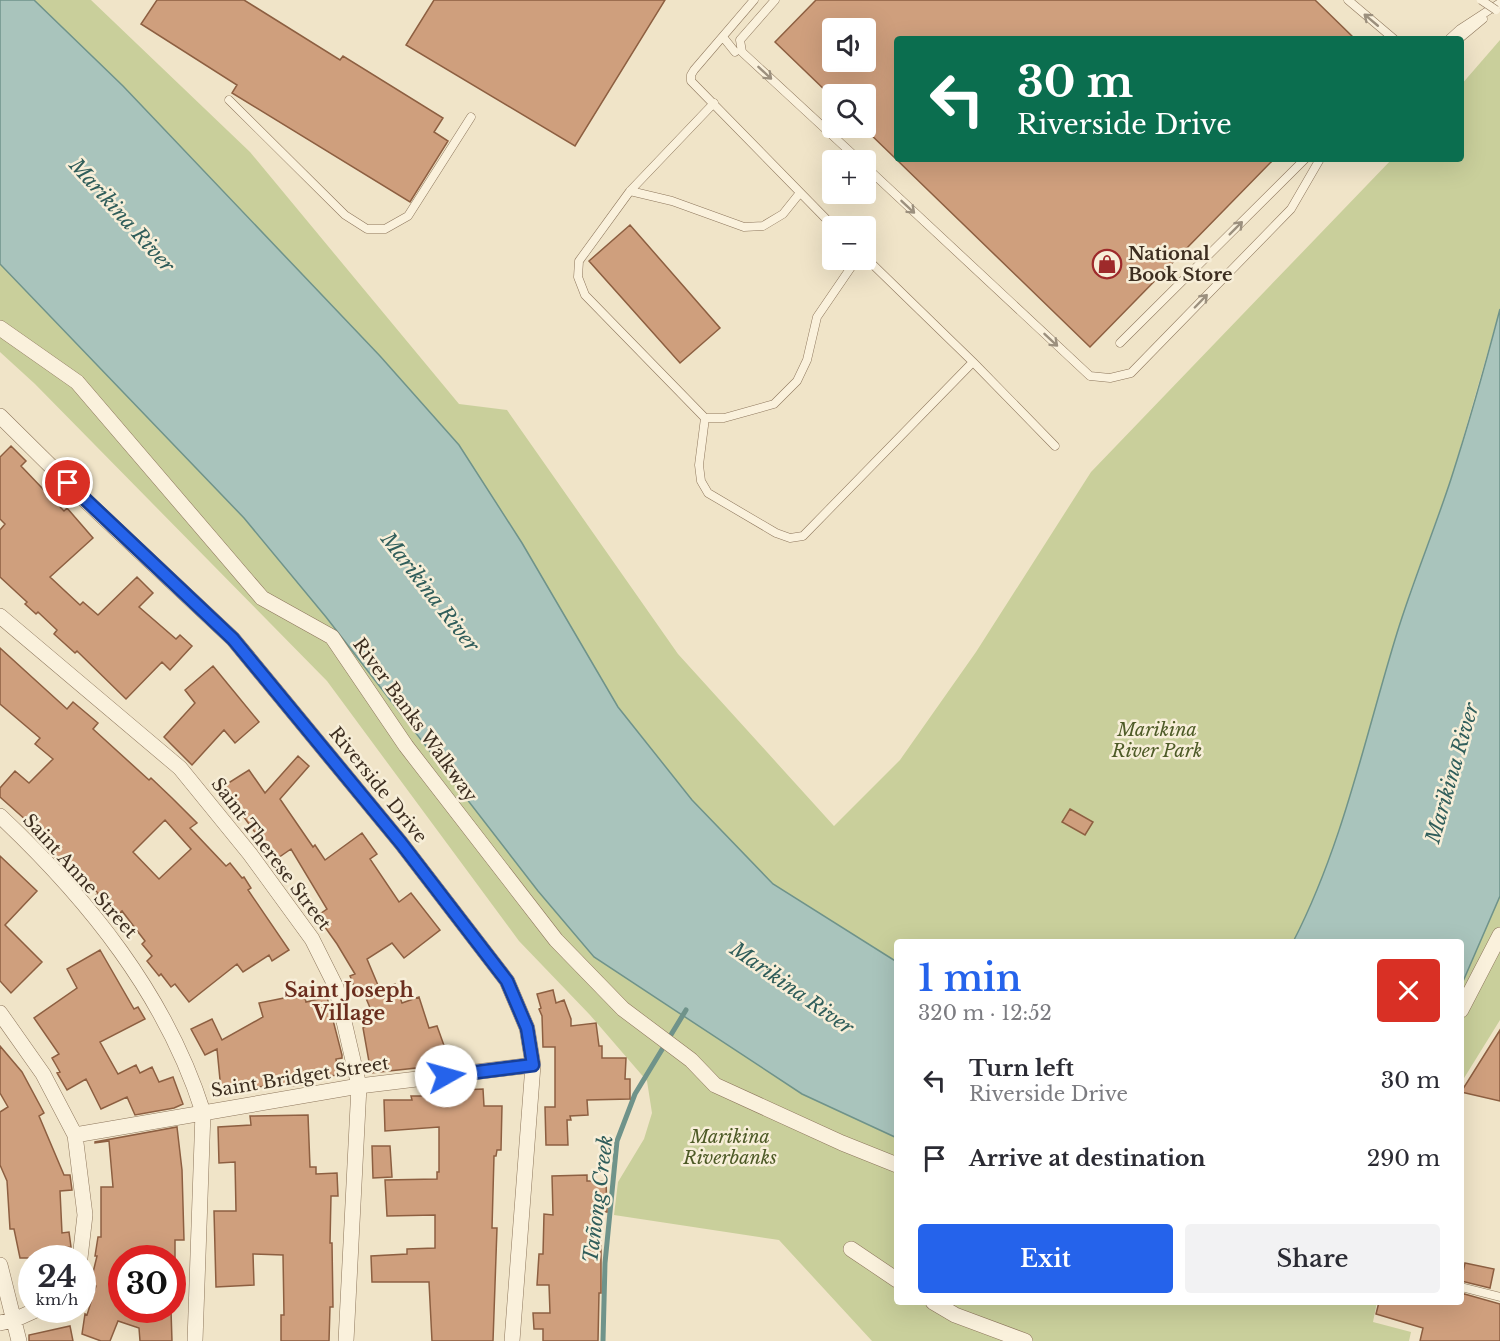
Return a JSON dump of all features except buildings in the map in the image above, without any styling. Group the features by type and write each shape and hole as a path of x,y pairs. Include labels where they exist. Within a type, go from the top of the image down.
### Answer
{"street":[{"name":"River Banks Walkway","path":"0,328 77,382 262,598 332,637 406,747 555,940 623,1009 691,1060 715,1085 842,1143 894,1164"},
{"name":"Riverside Drive","path":"0,416 85,500 233,639 401,843 507,981 527,1028 533,1065 512,1341"},
{"name":"Saint Therese Street","path":"0,616 180,768 250,854 312,939 336,987 359,1086 346,1341"},
{"name":"Saint Anne Street","path":"0,816 86,905 124,954 160,1012 192,1076 203,1112 195,1341"},
{"path":"1464,1004 1500,935"},
{"path":"0,1013 43,1074 75,1135 85,1215 82,1245"},
{"name":"Saint Bridget Street","path":"75,1135 359,1086 533,1065"},
{"path":"851,1249 894,1278"},
{"path":"0,1265 7,1321 19,1341"},
{"path":"938,1305 956,1315 1025,1341"}],"lane":[{"path":"754,0 691,75 692,81 822,216"},
{"path":"775,0 740,40 742,52 848,150"},
{"path":"1348,0 1390,36"},
{"path":"1482,0 1497,7"},
{"path":"1452,36 1497,7"},
{"path":"1463,36 1497,7"},
{"path":"723,37 735,52"},
{"path":"229,100 345,215 367,229 385,229 408,216 471,117"},
{"path":"714,103 630,192 579,261 578,277 585,295 705,418 724,418 774,404 797,381 807,360 817,317 849,270"},
{"path":"1120,343 1302,162"},
{"path":"876,176 1089,376 1110,378 1131,373 1291,208 1318,162"},
{"path":"630,192 672,201 744,227 763,226 783,214 799,194"},
{"path":"876,268 974,362 1055,446"},
{"path":"705,418 699,465 701,481 708,493 776,533 790,538 803,536 974,362"},
{"path":"1464,1288 1500,1297"}],"green space":[{"name":"Marikina River Park","path":"34,0 91,0 250,152 459,404 507,410 678,654 834,826 900,760 976,652 1091,472 1389,162 1464,162 1464,82 1500,40 1500,309 1451,480 1410,592 1335,848 1309,911 1295,939 894,939 894,960 772,884 692,800 618,707 522,543 459,445 380,356 123,86"},
{"name":"Marikina Riverbanks","path":"0,264 244,518 326,617 464,797 802,1094 894,1137 894,1305 1376,1305 1373,1322 1411,1332 1409,1341 872,1341 779,1240 614,1215 618,1182 644,1139 652,1113 647,1081 590,1015 519,941 327,681 35,384 0,352"},
{"path":"1500,896 1500,1020 1464,1078 1464,979"}],"water":[{"name":"Marikina River","path":"0,0 34,0 123,86 380,356 459,445 522,543 618,707 692,800 773,884 894,960 894,1137 802,1094 594,957 538,891 326,617 244,518 0,264"},
{"name":"Marikina River","path":"1500,309 1500,896 1464,979 1464,939 1294,939 1311,905 1339,829 1397,633 1458,458"}],"waterway":[{"name":"Tañong Creek","path":"603,1341 605,1263 617,1141 635,1094 686,1010"}],"place":[{"name":"National Book Store","path":"1107,264"}],"district":[{"name":"Saint Joseph Village","path":"349,1002"}],"route":[{"path":"68,483 233,639 401,843 507,981 527,1028 533,1065 446,1076"}]}
